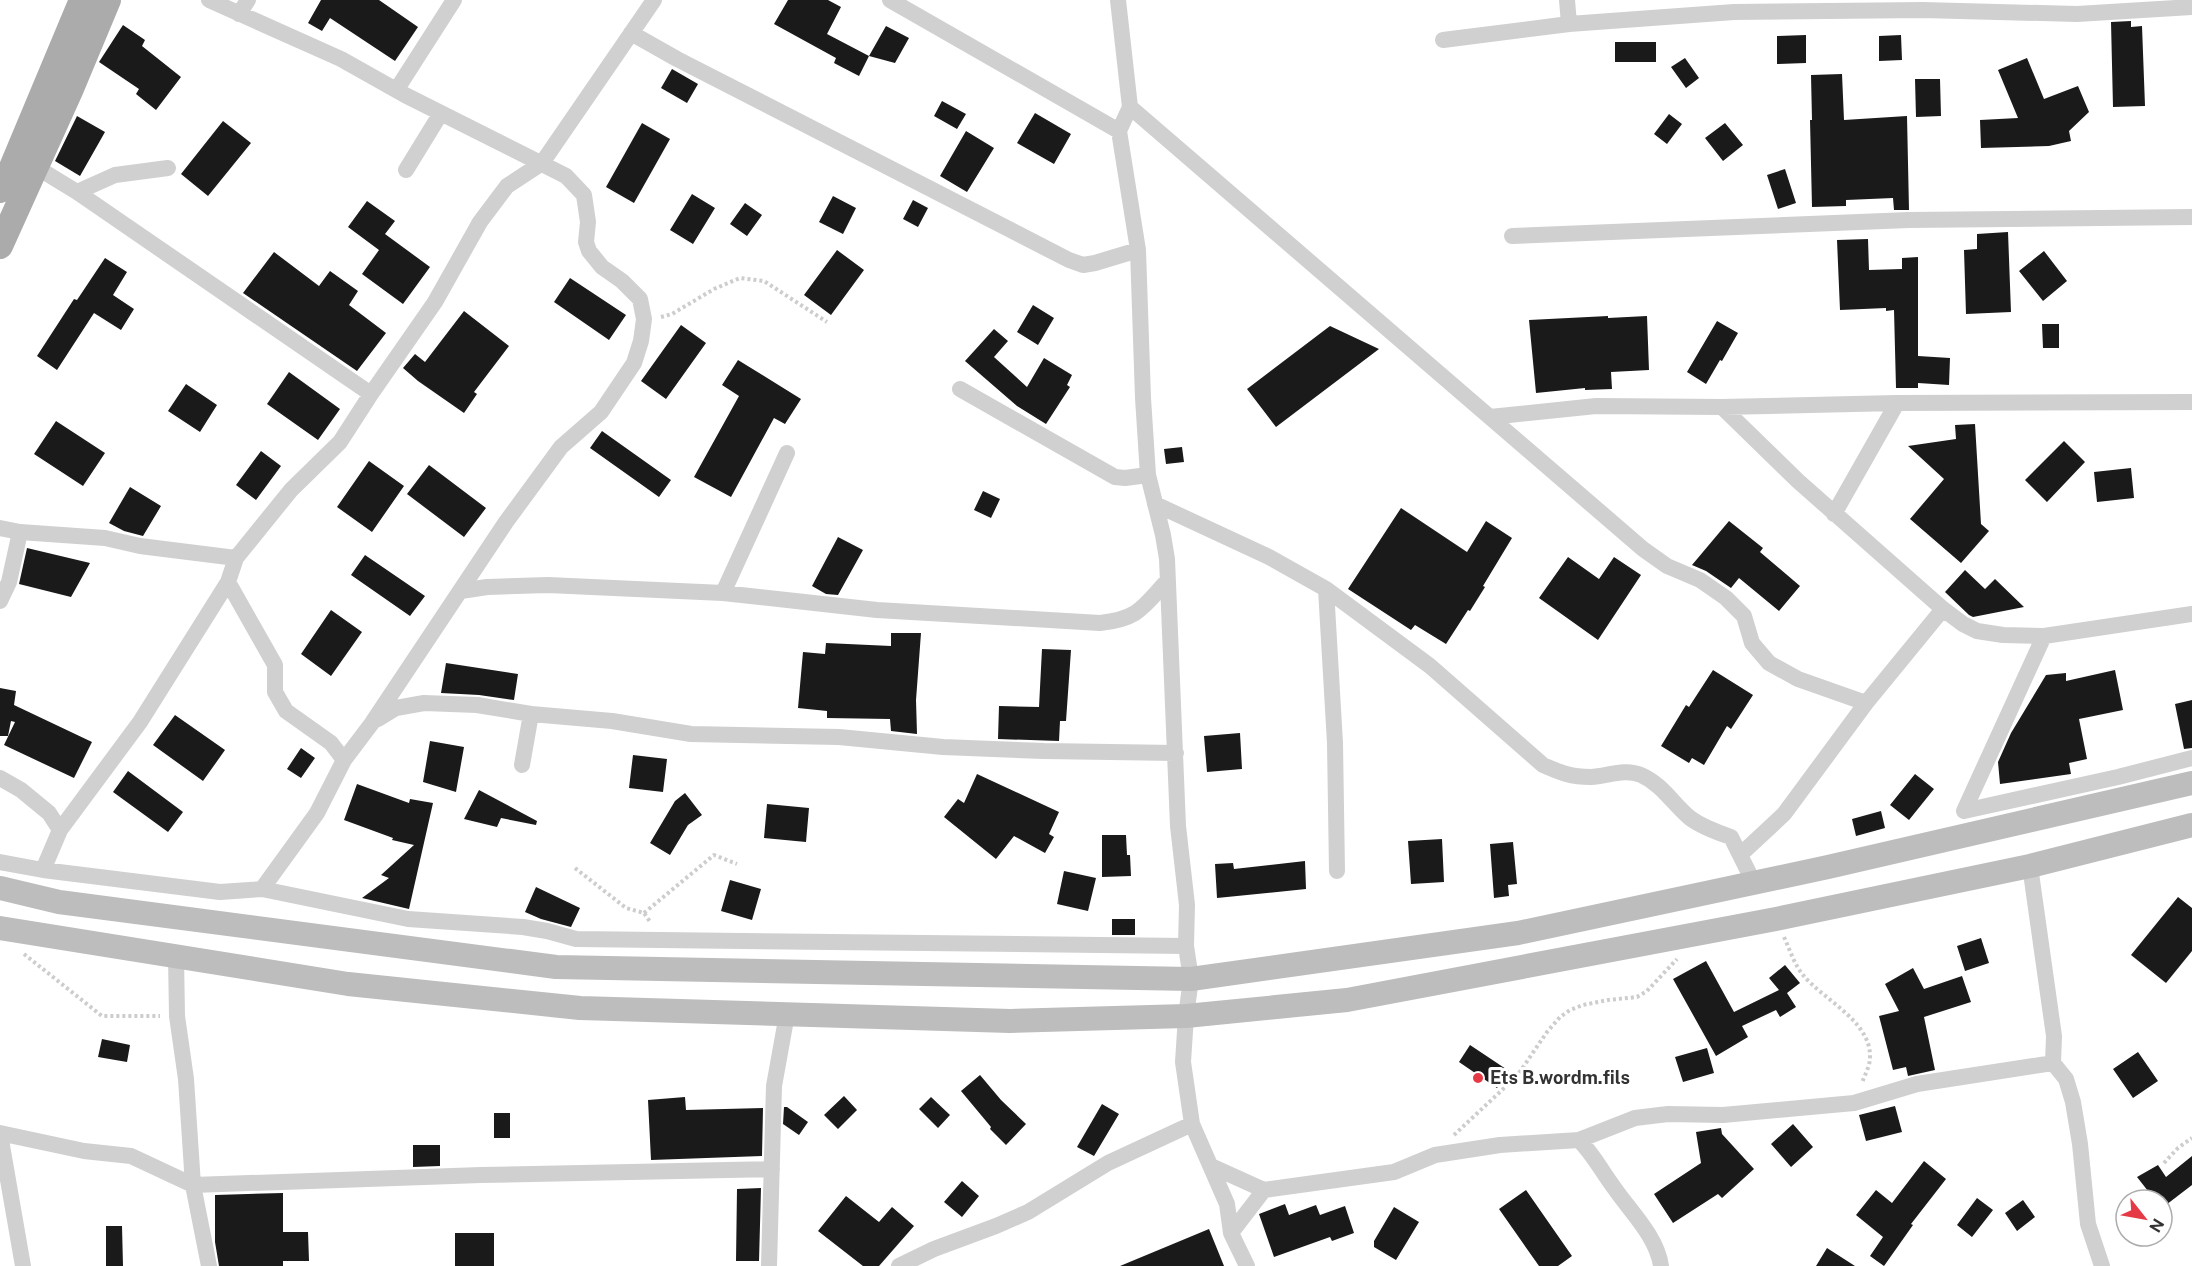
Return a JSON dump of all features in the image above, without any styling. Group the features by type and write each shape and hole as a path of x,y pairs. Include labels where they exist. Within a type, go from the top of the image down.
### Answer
{"main road":[{"path":"0,190 10,172 81,0"},
{"path":"0,246 108,0"},
{"path":"0,888 59,902 556,967 1191,979 1518,933 1754,883 2192,783"},
{"path":"0,928 348,984 568,1007 1010,1021 1185,1016 1347,1000 1776,919 2030,866 2192,825"}],"street":[{"path":"209,0 243,7 441,113 566,176 584,195 588,222 586,242 589,251 602,267 622,281 640,299 644,319 641,341 634,363 601,412 561,447 506,522 372,723 344,760 316,813 262,889"},
{"path":"397,89 454,0"},
{"path":"43,870 60,830 140,722 228,582 236,558 291,490 340,442 435,302 480,222 507,186 542,163 654,0"},
{"path":"890,0 1119,131"},
{"path":"1118,0 1130,107 1119,131 1138,250 1148,475 1164,534 1168,580 1178,826 1187,905 1186,946 1191,979 1185,1016 1184,1062 1192,1124 1227,1204 1231,1233 1247,1266"},
{"path":"1567,0 1569,24"},
{"path":"1443,40 1733,6 1922,5 2192,8"},
{"path":"631,33 677,60 1069,260 1083,265 1138,250"},
{"path":"1130,107 1643,549 1667,566 1700,580 1726,598 1744,616 1752,643 1769,663 1798,679 1866,703"},
{"path":"406,170 441,113"},
{"path":"36,167 77,192 371,394"},
{"path":"77,192 116,175 168,168"},
{"path":"1512,236 1909,220 2192,217"},
{"path":"960,389 1115,477 1148,475"},
{"path":"1490,417 1596,406 1722,407 1897,403 2192,402"},
{"path":"1834,514 1897,403"},
{"path":"1722,407 1834,514 1942,609 1977,631 2003,635 2044,636 2192,614"},
{"path":"723,593 787,453"},
{"path":"1155,504 1269,557 1326,589 1430,666 1543,765 1566,776 1593,777 1618,772 1640,774 1659,787 1689,817 1710,831 1731,837 1754,883"},
{"path":"0,528 20,532 105,538 140,546 236,558"},
{"path":"0,602 9,582 20,532"},
{"path":"461,591 488,587 548,585 723,593 877,610 1100,623 1122,621 1137,613 1168,580"},
{"path":"228,582 274,665 275,692 286,711 331,743 344,760"},
{"path":"1326,589 1335,743 1337,871"},
{"path":"1740,855 1784,814 1866,703 1942,609"},
{"path":"2044,636 1964,811 2192,758"},
{"path":"372,723 396,708 424,703 477,705 531,714 612,721 691,734 839,737 943,747 1176,753"},
{"path":"522,765 531,714"},
{"path":"0,778 21,790 49,813 60,830"},
{"path":"0,862 43,870 220,892 262,889 408,919 523,927 576,939 1186,946"},
{"path":"2030,866 2054,1036 2053,1063 2066,1079 2073,1102 2080,1144 2088,1224 2102,1266"},
{"path":"176,956 177,1016 186,1079 193,1185 209,1266"},
{"path":"769,1266 774,1086 787,1014"},
{"path":"1211,1166 1264,1190 1394,1172 1435,1155 1500,1145 1579,1140 1635,1118 1723,1115 1854,1103 1917,1084 2053,1063"},
{"path":"899,1266 934,1249 1028,1212 1108,1163 1192,1124"},
{"path":"23,1266 0,1133 84,1151 131,1156 193,1185 772,1169"},
{"path":"1579,1140 1592,1153 1613,1187 1653,1242 1661,1266"},
{"path":"1231,1233 1264,1190"}],"path":[{"path":"644,319 672,314 714,289 740,278 764,281 827,322"},
{"path":"644,913 714,855 737,864"},
{"path":"575,868 626,908 644,913 663,941"},
{"path":"1776,919 1794,963 1804,976 1845,1011 1862,1031 1869,1046 1869,1064 1854,1103"},
{"path":"1435,1155 1468,1120 1517,1076 1560,1017 1583,1005 1637,997 1647,991 1673,964 1695,934"},
{"path":"18,950 102,1016 177,1016"},
{"path":"2164,1163 2178,1148 2192,1138"}],"building":[{"path":"321,0 379,0 418,27 395,61 330,18 322,31 308,23"},
{"path":"788,0 828,0 841,7 827,34 869,56 859,76 834,63 836,58 774,24"},
{"path":"2131,21 2131,27 2142,26 2145,106 2113,107 2111,22"},
{"path":"123,25 145,40 142,46 181,77 156,110 136,94 139,89 99,62"},
{"path":"886,26 909,38 895,63 869,56"},
{"path":"1806,35 1806,63 1777,64 1777,36"},
{"path":"1901,35 1902,60 1879,61 1879,36"},
{"path":"1615,42 1656,42 1656,62 1615,62"},
{"path":"1685,58 1699,78 1686,88 1671,67"},
{"path":"2027,58 2044,99 2078,86 2089,112 2069,131 2071,141 2049,146 1981,148 1980,120 2018,118 1998,70"},
{"path":"672,69 698,84 687,103 661,88"},
{"path":"1842,74 1844,120 1907,116 1909,210 1894,210 1893,198 1846,200 1846,206 1812,207 1811,75"},
{"path":"1915,79 1940,79 1941,116 1916,117"},
{"path":"942,101 966,114 957,129 934,116"},
{"path":"1035,113 1071,134 1054,164 1017,143"},
{"path":"1669,114 1682,124 1667,144 1654,134"},
{"path":"77,116 105,132 80,176 55,161"},
{"path":"223,121 251,143 208,196 181,174"},
{"path":"642,123 670,139 634,203 606,187"},
{"path":"1725,123 1743,145 1723,161 1705,138"},
{"path":"966,131 994,148 967,192 940,176"},
{"path":"1785,169 1796,203 1778,209 1767,175"},
{"path":"692,194 715,208 693,244 670,230"},
{"path":"833,196 856,208 843,234 819,222"},
{"path":"913,200 928,208 918,227 903,219"},
{"path":"367,201 395,221 385,234 430,267 403,304 362,274 379,250 348,227"},
{"path":"745,203 762,215 747,236 730,224"},
{"path":"2008,232 2011,312 1966,314 1964,250 1977,249 1977,234"},
{"path":"1868,239 1869,270 1902,269 1902,258 1918,257 1918,356 1950,358 1949,385 1918,383 1918,388 1896,388 1894,310 1886,311 1886,308 1840,310 1837,240"},
{"path":"837,250 864,270 831,315 804,295"},
{"path":"2044,251 2067,281 2043,301 2019,271"},
{"path":"274,252 319,286 330,271 358,291 349,305 386,333 357,371 243,293"},
{"path":"105,258 127,272 113,295 134,309 121,330 94,313 57,370 37,356 74,299 77,300"},
{"path":"570,278 626,315 609,340 554,302"},
{"path":"1033,305 1054,318 1038,345 1017,332"},
{"path":"464,311 509,346 474,392 477,394 464,413 403,368 415,354 425,362"},
{"path":"1608,316 1608,318 1647,316 1649,370 1611,372 1612,389 1585,390 1585,388 1536,393 1529,320"},
{"path":"1717,321 1738,333 1706,384 1687,372"},
{"path":"2042,324 2059,324 2059,348 2043,348"},
{"path":"681,325 706,343 666,399 641,381"},
{"path":"1330,326 1379,349 1276,427 1247,389"},
{"path":"994,329 1008,341 994,357 1027,387 1044,358 1072,375 1067,385 1070,387 1046,424 1017,406 965,361"},
{"path":"738,360 801,399 785,424 774,418 731,497 694,477 739,396 722,385"},
{"path":"289,372 340,409 318,440 267,404"},
{"path":"186,384 217,405 200,432 168,411"},
{"path":"56,421 105,453 83,486 34,454"},
{"path":"1975,424 1981,524 1989,531 1961,563 1910,519 1944,479 1908,446 1956,439 1955,425"},
{"path":"602,431 671,480 659,497 590,448"},
{"path":"2064,441 2085,462 2047,502 2025,480"},
{"path":"1182,447 1184,462 1166,464 1164,449"},
{"path":"261,451 281,466 256,500 236,485"},
{"path":"369,461 404,486 372,532 337,507"},
{"path":"429,465 486,508 464,537 407,494"},
{"path":"2131,468 2134,498 2097,502 2094,472"},
{"path":"130,487 161,506 143,536 124,531 109,523"},
{"path":"983,491 1000,499 991,518 974,510"},
{"path":"1401,508 1467,552 1486,521 1512,538 1483,586 1485,587 1446,644 1415,625 1411,630 1348,589"},
{"path":"1729,521 1763,548 1760,552 1800,586 1779,611 1739,578 1731,588 1706,571 1692,565"},
{"path":"838,537 863,550 838,595 826,594 812,586"},
{"path":"27,548 90,563 71,597 19,584"},
{"path":"365,555 425,596 410,616 351,575"},
{"path":"1568,557 1599,579 1614,557 1641,575 1598,640 1539,598"},
{"path":"1965,570 1985,589 1995,579 2024,607 1973,617 1969,615 1945,592"},
{"path":"331,610 362,632 331,676 301,654"},
{"path":"891,633 921,633 916,700 917,734 891,731 890,719 827,718 827,711 798,708 803,652 825,654 826,643 891,646"},
{"path":"1042,649 1071,650 1066,721 1060,721 1059,741 998,739 999,706 1039,707"},
{"path":"446,663 518,674 514,700 441,693"},
{"path":"1713,670 1753,695 1731,729 1727,726 1704,765 1692,758 1689,763 1661,746 1686,705 1689,707"},
{"path":"2115,670 2123,710 2079,719 2087,759 2069,763 2071,774 2000,784 1998,762 2011,733 2046,675 2066,673 2066,681"},
{"path":"0,688 16,691 14,705 92,742 74,778 4,745 15,722 11,721 8,736 0,736"},
{"path":"2192,700 2192,748 2184,749 2175,704"},
{"path":"175,715 225,750 203,781 153,745"},
{"path":"1240,733 1242,769 1207,772 1204,736"},
{"path":"430,741 464,747 456,792 423,782"},
{"path":"301,748 315,758 301,778 287,769"},
{"path":"633,755 667,759 663,792 629,788"},
{"path":"128,771 183,812 168,832 113,792"},
{"path":"977,774 1059,812 1049,834 1054,837 1045,853 1014,836 996,859 944,817 958,799 964,803"},
{"path":"1915,774 1934,789 1909,820 1890,805"},
{"path":"357,784 409,803 410,799 433,803 409,909 362,898 389,878 381,875 414,845 392,840 393,838 344,820"},
{"path":"479,790 537,821 536,825 501,818 497,827 464,819"},
{"path":"685,793 702,815 688,825 670,855 650,843 675,801"},
{"path":"767,804 809,808 806,842 764,838"},
{"path":"1881,811 1885,828 1856,836 1852,819"},
{"path":"1102,835 1126,835 1131,876 1102,877"},
{"path":"1442,839 1444,882 1411,884 1408,841"},
{"path":"1513,842 1517,884 1508,885 1509,896 1494,898 1490,844"},
{"path":"1305,861 1306,889 1217,898 1215,864 1233,863 1234,869"},
{"path":"1064,871 1096,878 1088,911 1057,904"},
{"path":"730,880 761,889 752,920 721,911"},
{"path":"536,887 580,908 571,927 525,912"},
{"path":"2178,897 2192,908 2192,951 2166,983 2131,955"},
{"path":"1112,919 1135,919 1135,935 1112,935"},
{"path":"1981,938 1989,963 1965,971 1957,946"},
{"path":"1706,961 1734,1012 1779,990 1769,978 1785,965 1800,983 1787,993 1796,1007 1780,1017 1776,1010 1742,1026 1748,1037 1716,1056 1673,979"},
{"path":"1913,968 1924,989 1962,976 1971,1002 1924,1017 1935,1070 1908,1076 1906,1067 1893,1070 1879,1016 1899,1011 1885,984"},
{"path":"102,1039 130,1045 127,1062 98,1057"},
{"path":"1470,1045 1509,1071 1497,1088 1459,1062"},
{"path":"1707,1048 1714,1073 1683,1082 1675,1057"},
{"path":"2138,1052 2158,1081 2133,1098 2113,1069"},
{"path":"980,1075 1001,1100 1026,1124 1006,1145 990,1129 991,1127 961,1091"},
{"path":"844,1096 857,1110 838,1129 824,1115"},
{"path":"685,1097 686,1110 763,1108 762,1156 651,1160 648,1100"},
{"path":"931,1097 950,1115 938,1128 919,1109"},
{"path":"1102,1104 1119,1114 1094,1156 1077,1147"},
{"path":"1895,1106 1902,1132 1866,1141 1859,1115"},
{"path":"784,1107 808,1122 799,1135 783,1124"},
{"path":"494,1113 510,1113 510,1138 494,1138"},
{"path":"1793,1124 1813,1147 1791,1167 1771,1144"},
{"path":"1721,1128 1722,1134 1754,1169 1722,1198 1718,1194 1673,1223 1654,1194 1701,1163 1696,1132"},
{"path":"413,1145 440,1145 440,1166 413,1167"},
{"path":"2192,1156 2192,1185 2174,1199 2174,1188 2146,1188 2137,1177 2158,1165 2166,1177"},
{"path":"1924,1161 1946,1179 1911,1224 1913,1225 1884,1266 1870,1256 1883,1237 1856,1215 1876,1190 1892,1203"},
{"path":"962,1181 979,1196 962,1217 944,1202"},
{"path":"761,1188 759,1261 736,1261 737,1189"},
{"path":"1526,1190 1572,1256 1558,1266 1539,1266 1499,1209"},
{"path":"283,1193 283,1232 308,1232 309,1261 283,1261 283,1266 219,1266 215,1242 215,1195"},
{"path":"846,1196 879,1222 892,1207 914,1226 879,1266 863,1266 818,1231"},
{"path":"1977,1198 1993,1210 1972,1237 1957,1225"},
{"path":"2023,1200 2035,1217 2017,1231 2005,1213"},
{"path":"1285,1204 1289,1215 1316,1205 1320,1215 1345,1206 1354,1233 1332,1241 1330,1237 1274,1257 1259,1214"},
{"path":"1394,1207 1419,1222 1396,1260 1374,1247 1374,1241"},
{"path":"106,1226 122,1226 123,1266 106,1266"},
{"path":"1209,1229 1224,1266 1120,1266"},
{"path":"455,1233 494,1233 494,1266 455,1266"},
{"path":"1827,1248 1855,1266 1816,1266"}],"place":[{"name":"Ets B.wordm.fils","path":"1478,1078"}]}
